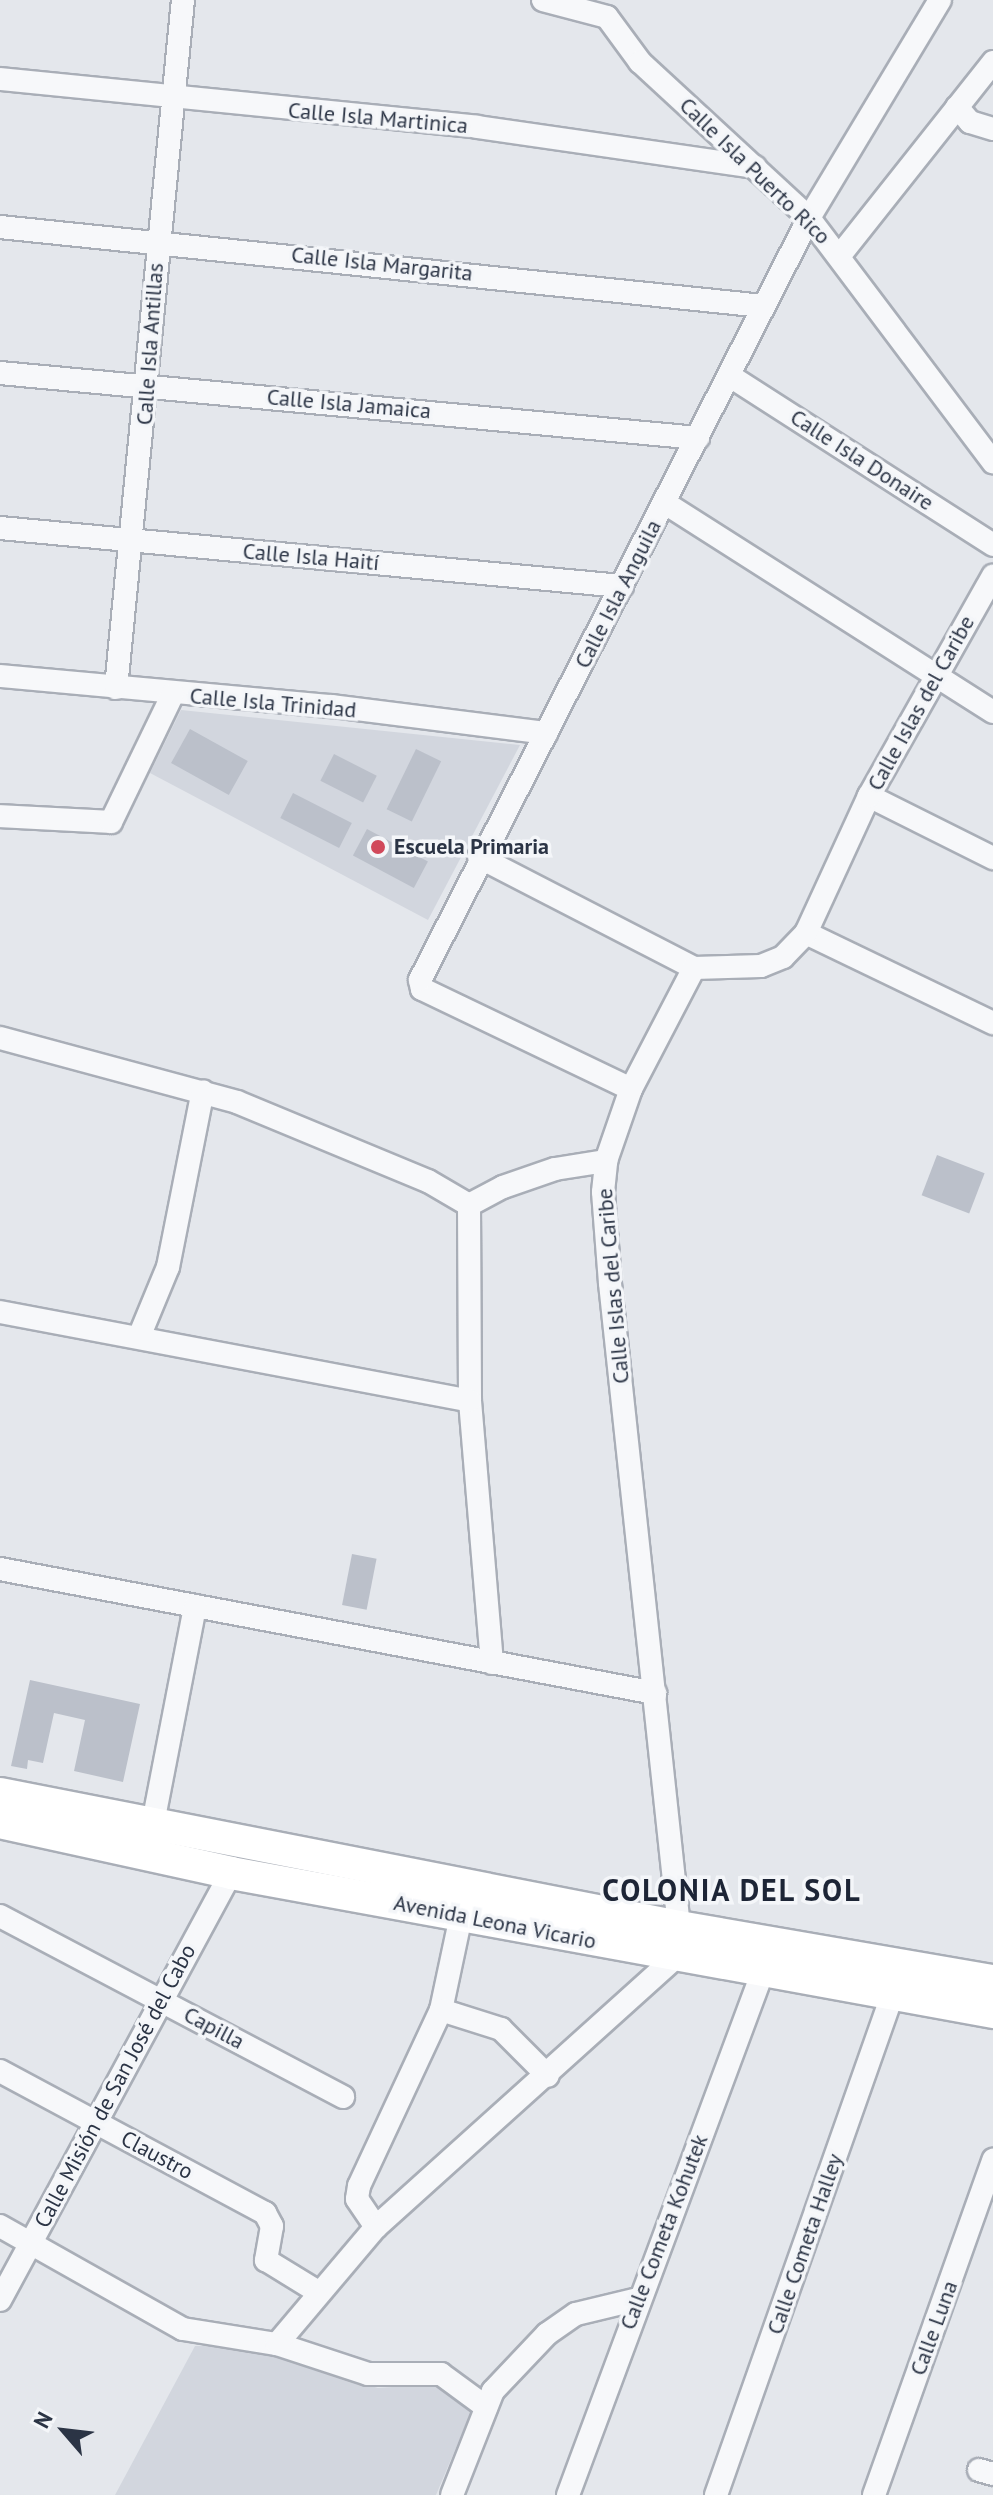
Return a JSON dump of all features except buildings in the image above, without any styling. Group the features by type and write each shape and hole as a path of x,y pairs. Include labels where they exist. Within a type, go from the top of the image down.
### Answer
{"street":[{"name":"Calle Isla Antillas","path":"116,688 134,541 158,242 183,0"},
{"name":"Calle Isla Puerto Rico","path":"543,0 607,17 640,62 809,218 841,254 901,346 993,462"},
{"name":"Calle Isla Anguila","path":"631,1089 419,985 479,857 665,503 763,306 809,218 932,3"},
{"path":"841,254 993,62"},
{"name":"Calle Isla Martinica","path":"0,79 477,127 755,167"},
{"path":"957,107 970,122 993,129"},
{"name":"Calle Isla Margarita","path":"0,227 763,306"},
{"name":"Calle Isla Jamaica","path":"0,373 698,438"},
{"name":"Calle Isla Donaire","path":"730,376 993,545"},
{"path":"665,503 993,712"},
{"name":"Calle Isla Haití","path":"0,528 622,586"},
{"name":"Calle Islas del Caribe","path":"678,1941 655,1693 610,1283 603,1192 606,1161 631,1089 694,968 761,966 783,957 806,933 869,796 993,576"},
{"name":"Calle Isla Trinidad","path":"0,676 332,706 546,733"},
{"path":"0,816 111,822 173,694"},
{"path":"869,796 993,858"},
{"path":"479,857 694,968"},
{"path":"806,933 993,1023"},
{"path":"0,1038 203,1091 428,1181 469,1205"},
{"path":"139,1337 168,1267 203,1091"},
{"path":"469,1205 503,1187 555,1169 606,1161"},
{"path":"469,1205 470,1401 492,1663"},
{"path":"0,1312 470,1401"},
{"path":"0,1569 655,1693"},
{"path":"153,1823 195,1606"},
{"name":"Avenida Leona Vicario","path":"0,1794 153,1823 678,1941 763,1971 993,2012"},
{"name":"Avenida Leona Vicario","path":"0,1822 231,1873 461,1916 993,1981"},
{"name":"Calle Misión de San José del Cabo","path":"0,2300 231,1873"},
{"name":"Capilla","path":"0,1916 343,2097"},
{"path":"376,2227 357,2199 359,2186 441,2010 461,1916"},
{"path":"277,2344 376,2227 548,2076 678,1941"},
{"name":"Calle Cometa Kohutek","path":"568,2495 638,2299 763,1971"},
{"name":"Calle Cometa Halley","path":"716,2495 893,1993"},
{"path":"441,2010 501,2029 548,2076"},
{"name":"Claustro","path":"0,2071 271,2219 266,2260 318,2292"},
{"name":"Calle Luna","path":"874,2495 992,2167"},
{"path":"0,2226 152,2315 210,2336 277,2344 368,2374 441,2374 486,2407"},
{"path":"452,2495 493,2391 547,2334 576,2314 638,2299"}],"shaded area":[{"name":"Escuela Primaria","path":"181,710 520,745 428,920 150,773"},
{"path":"195,2346 241,2346 378,2388 435,2384 471,2412 436,2495 115,2495"}],"place":[{"name":"Escuela Primaria","path":"378,847"}],"district":[{"name":"COLONIA DEL SOL","path":"732,1890"}]}
